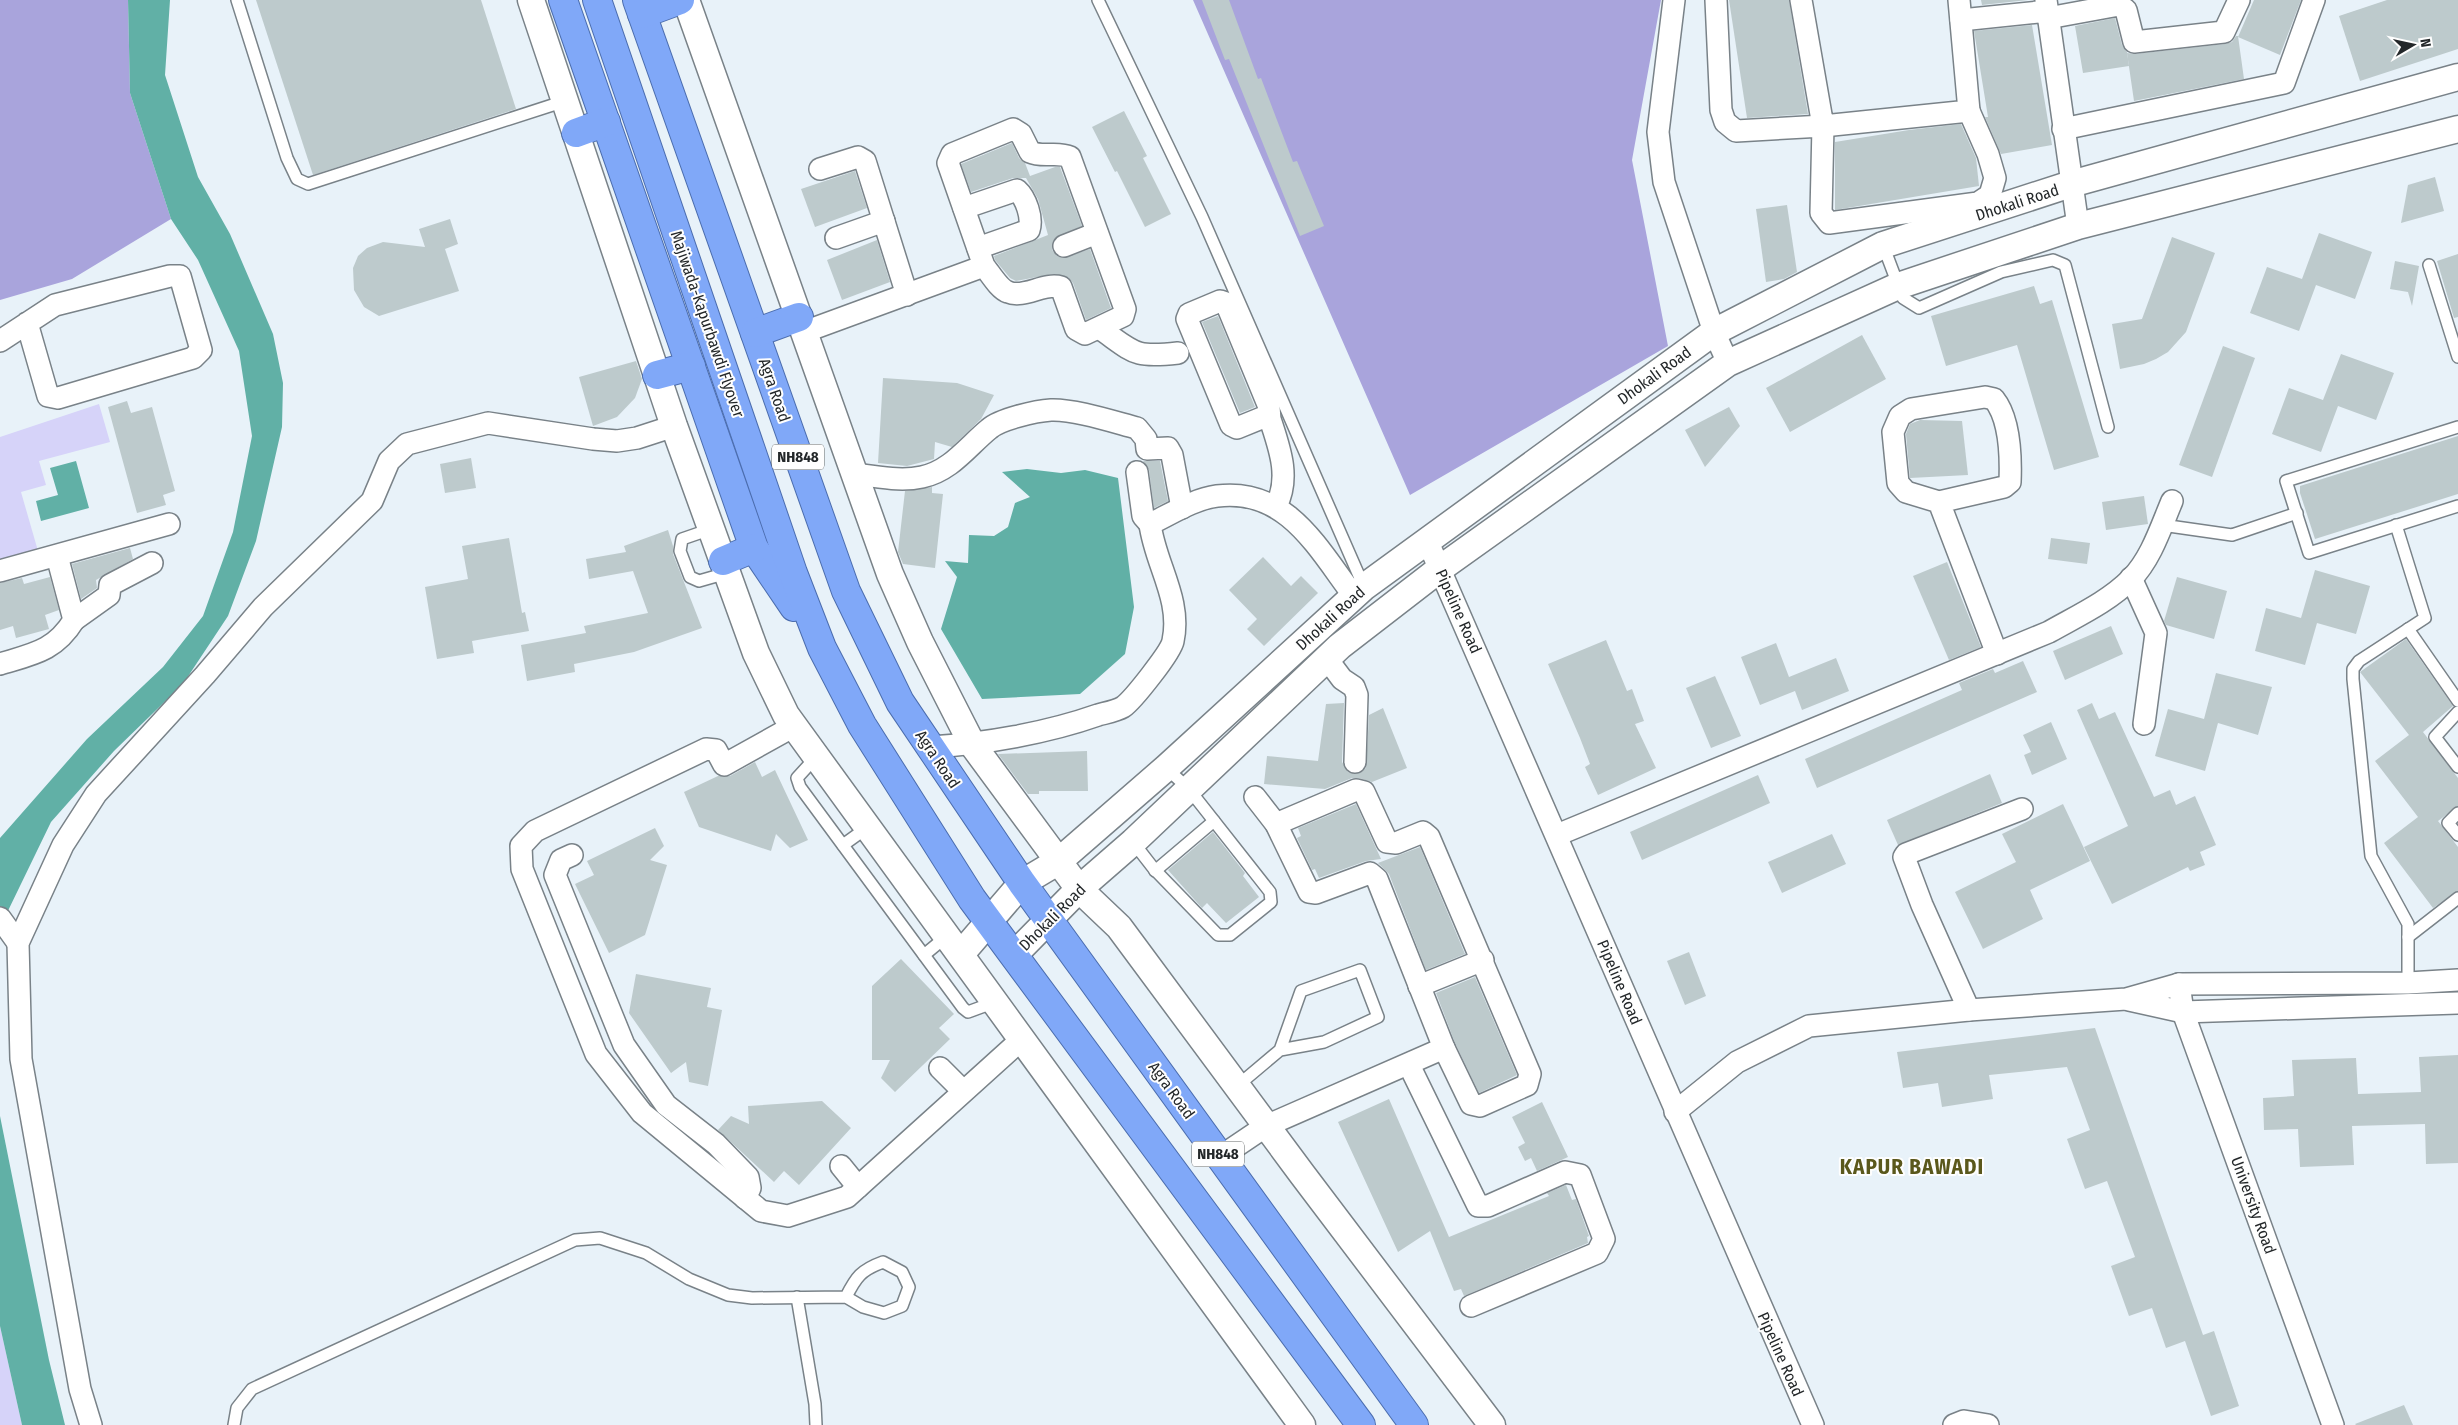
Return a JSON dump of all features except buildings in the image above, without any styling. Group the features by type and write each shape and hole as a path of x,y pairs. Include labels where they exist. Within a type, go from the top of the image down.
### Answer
{"highway":[{"name":"NH848","path":"563,0 754,548 822,648 862,725 918,816 990,923 1361,1425"},
{"name":"Majiwada-Kapurbawdi Flyover","path":"597,0 793,573 822,648"},
{"path":"639,7 680,0"},
{"name":"Agra Road","path":"639,7 846,591 900,702 1022,883 1414,1425"},
{"path":"576,133 606,122"},
{"path":"755,333 801,325"},
{"path":"657,375 691,366"},
{"path":"725,567 754,548"}],"street":[{"path":"531,0 674,426 756,653 786,715 1302,1425"},
{"path":"686,0 890,574 916,634 972,744 1079,889 1119,927 1236,1086 1492,1425"},
{"path":"1674,0 1658,132 1664,182 1714,332 1728,363"},
{"path":"1716,0 1721,110 1725,122 1736,131 1823,126 1969,111"},
{"path":"1802,0 1823,126 1821,213 1829,223 1978,203 1990,195 1994,178 1988,154 1969,111 1960,10 2119,5 2126,10 2134,42 2224,32 2239,0"},
{"path":"2063,129 2284,83 2314,0"},
{"path":"2048,6 2063,129 2078,226"},
{"name":"Dhokali Road","path":"954,945 990,923 1022,883 1059,861 1166,768 1359,592 1427,540 1714,332 1883,245 2071,184 2458,77"},
{"path":"1013,129 1022,134 1030,152 1039,156 1063,154 1070,157 1098,233 1125,309 1123,316 1085,334 1076,330 1061,287 1053,285 1015,294 1006,292 981,257 948,163 952,154 1013,129"},
{"name":"Dhokali Road","path":"1014,955 1079,889 1133,842 1340,646 1441,568 1728,363 1898,286 2078,226 2458,129"},
{"path":"820,169 858,157 866,161 907,294"},
{"path":"801,325 907,294 981,257 1029,230 1032,223 1022,194 1017,190 964,208"},
{"path":"836,238 884,221"},
{"path":"1064,246 1098,233"},
{"path":"0,341 27,323 55,305 170,276 180,276 201,350 193,358 58,398 48,396 27,323"},
{"path":"1270,415 1237,428 1231,425 1187,319 1189,314 1220,301 1226,303 1269,407 1283,460 1284,481 1276,506"},
{"path":"1099,328 1136,354 1150,356 1178,353"},
{"path":"1985,397 1994,398 2002,408 2008,446 2010,482 2004,487 1939,502 1906,492 1898,483 1893,432 1900,416 1911,409 1985,397"},
{"path":"853,474 901,480 923,477 947,466 967,452 990,427 1027,414 1052,410 1137,428 1146,438 1147,449 1168,448 1172,455 1182,508"},
{"path":"91,1425 80,1389 21,1059 9,931 96,794 205,675 263,607 372,501 389,461 407,444 488,423 617,441 636,438 674,426"},
{"path":"931,747 972,744 1082,721 1123,707 1154,672 1173,642 1174,598 1152,540 1150,524 1143,516 1137,472"},
{"path":"1150,524 1182,508 1217,496 1247,496 1276,506 1298,523 1359,592"},
{"path":"1557,835 2049,632 2104,600 2131,578 2155,542 2172,500"},
{"path":"1939,502 1997,654"},
{"path":"0,571 170,524"},
{"name":"Pipeline Road","path":"1427,540 1441,568 1675,1112 1813,1425"},
{"path":"57,556 74,620"},
{"path":"0,664 44,651 64,635 74,620 109,595 110,585 152,563"},
{"path":"2131,578 2156,633 2144,724"},
{"path":"1327,659 1342,679 1354,687 1357,695 1355,762"},
{"path":"1276,666 1294,690"},
{"path":"794,726 717,769 716,750 706,748 536,832 521,846 522,869 596,1054 642,1113 761,1211 788,1216 847,1197 1022,1039"},
{"path":"1255,796 1276,824 1309,892 1316,893 1370,873 1377,879 1444,1048 1471,1104 1480,1106 1527,1085 1530,1074 1429,837 1423,832 1396,843 1387,842 1364,792 1356,790 1276,824"},
{"path":"1969,1010 1922,905 1904,857 2022,809"},
{"path":"572,854 561,860 555,875 624,1045 666,1104 716,1144 748,1177 750,1188 745,1198"},
{"path":"1419,986 1483,960"},
{"path":"1675,1112 1737,1062 1809,1026 1969,1010 2126,999 2179,984 2408,983 2458,980"},
{"name":"University Road","path":"2179,984 2183,1012 2330,1424"},
{"path":"2126,999 2183,1012 2458,1003"},
{"path":"1220,1157 1266,1126 1409,1065 1444,1048"},
{"path":"1409,1065 1478,1206 1488,1206 1565,1172 1580,1175 1604,1239 1597,1253 1471,1306"},
{"path":"940,1068 963,1091"},
{"path":"842,1166 858,1187"},
{"path":"1954,1425 1964,1422 1988,1425"}],"lane":[{"path":"237,0 287,158 297,179 308,184 565,101"},
{"path":"1098,0 1202,217 1359,592"},
{"path":"1883,245 1903,298 1919,308 2001,272 2053,260 2064,265 2108,427"},
{"path":"2429,265 2458,357"},
{"path":"2458,427 2286,481 2309,553 2458,506"},
{"path":"2162,525 2232,535 2297,514"},
{"path":"2396,525 2425,618 2359,661 2353,669 2353,679 2372,856 2408,924 2408,983"},
{"path":"711,529 682,539 680,551 690,577 699,581 725,567"},
{"path":"2408,629 2458,700"},
{"path":"2458,712 2435,737 2458,767"},
{"path":"817,756 797,778 800,787 968,1012 994,1002"},
{"path":"1133,842 1155,871 1218,935 1230,935 1270,902 1270,892 1188,788 1166,768"},
{"path":"2458,813 2448,823 2458,835"},
{"path":"1155,871 1214,821"},
{"path":"843,846 868,827"},
{"path":"2408,937 2458,898"},
{"path":"924,955 954,945"},
{"path":"1236,1086 1280,1050 1324,1042 1378,1017 1360,970 1301,991 1280,1050"},
{"path":"234,1425 237,1408 252,1389 575,1240 600,1238 646,1253 689,1278 728,1295 752,1298 846,1297 863,1307 884,1313 902,1306 909,1287 902,1272 882,1262 868,1268 856,1278 846,1297"},
{"path":"797,1297 815,1404 816,1425"}],"shaded area":[{"path":"0,0 128,0 130,93 171,219 72,279 0,300"},
{"path":"128,0 170,0 165,75 198,177 230,234 273,334 283,383 282,427 256,541 228,616 183,684 114,751 51,822 4,919 0,934 0,838 87,739 163,667 203,616 233,532 252,436 239,351 198,260 171,219 130,93"},
{"path":"1193,0 1661,0 1632,160 1668,346 1410,495"},
{"path":"99,404 110,442 39,461 46,485 21,492 38,551 0,560 0,437"},
{"path":"76,461 89,508 41,521 36,501 58,495 50,468"},
{"path":"1027,469 1061,473 1085,470 1118,478 1134,607 1125,654 1080,694 982,699 941,629 957,577 945,561 968,563 969,535 994,536 1008,527 1015,503 1030,497 1002,472"},
{"path":"0,1116 49,1360 65,1425 22,1425 0,1326"},
{"path":"0,1326 22,1425 0,1425"}],"district":[{"name":"KAPUR BAWADI","path":"1912,1167"}]}
